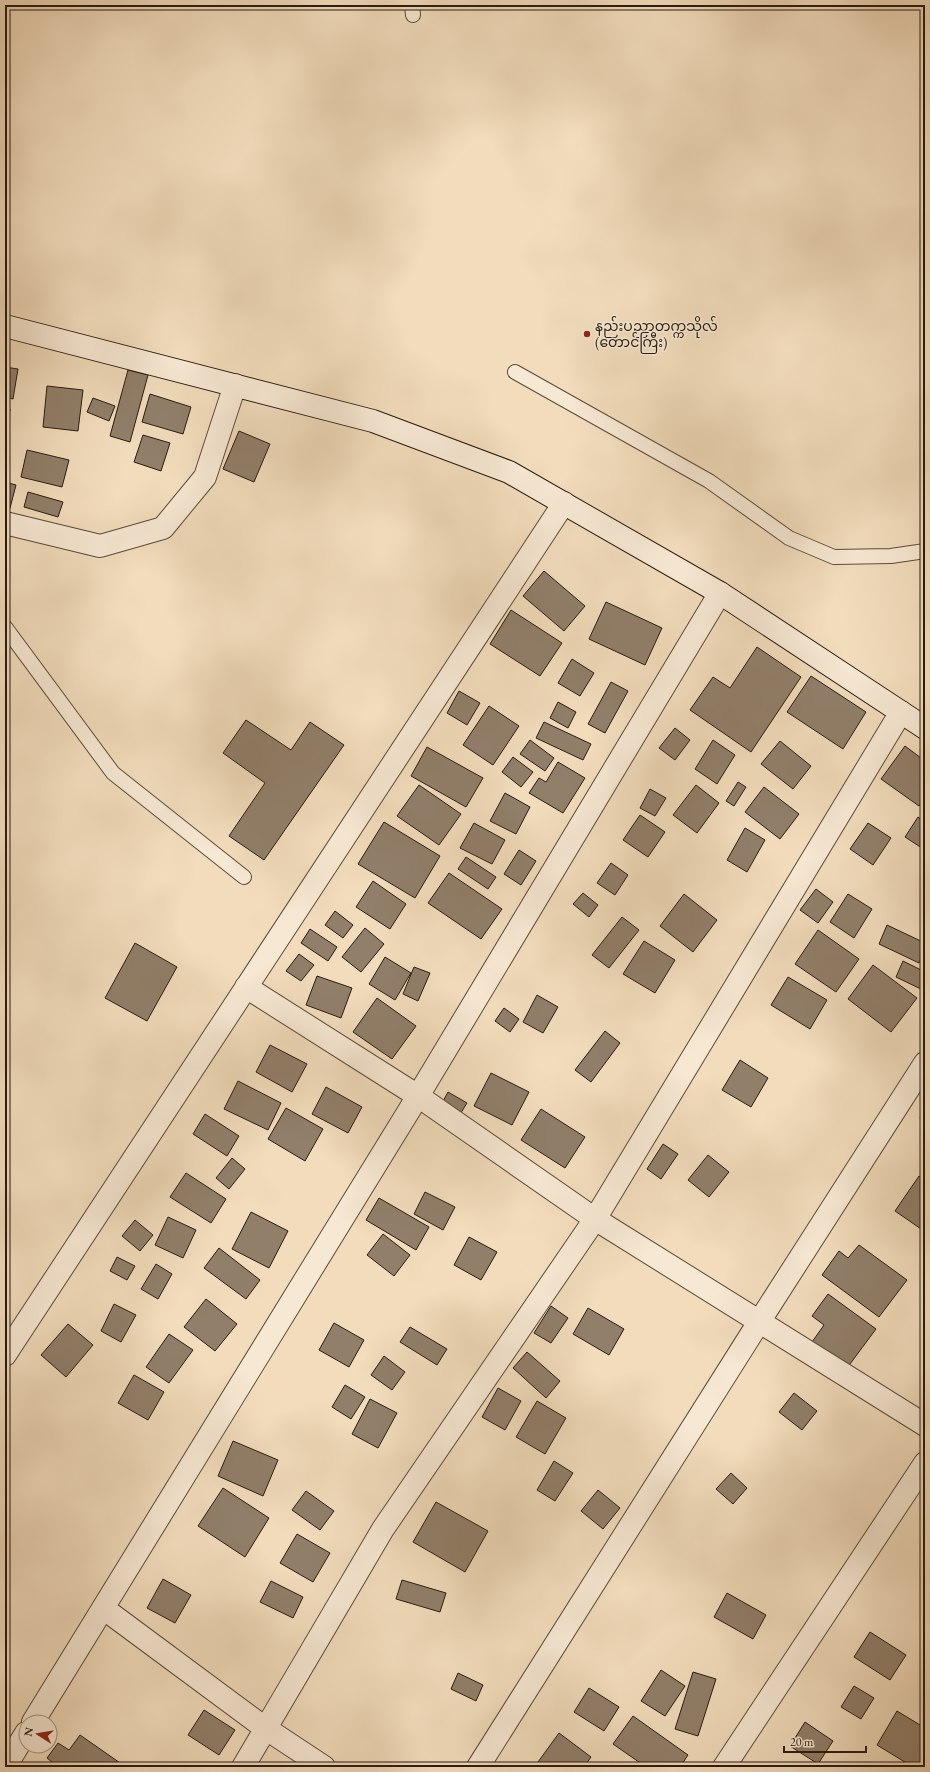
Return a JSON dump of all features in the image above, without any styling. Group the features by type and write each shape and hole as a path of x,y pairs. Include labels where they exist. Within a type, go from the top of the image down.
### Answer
{"street":[{"path":"5,326 373,421 509,472 720,593 925,728"},
{"path":"5,524 100,546 163,528 205,477 235,385"},
{"path":"5,1355 564,503"},
{"path":"38,1714 418,1096 720,593"},
{"path":"243,1767 383,1529 595,1218 901,712"},
{"path":"246,987 418,1096 595,1218 759,1322 925,1424"},
{"path":"478,1767 759,1322 925,1063"},
{"path":"724,1767 925,1463"},
{"path":"103,1608 266,1728 324,1767"},
{"path":"5,1767 18,1746"}],"lane":[{"path":"515,372 709,481 788,538 834,557 891,556 925,551"},
{"path":"5,627 113,773 244,877"}],"building":[{"path":"5,367 18,369 13,399 5,397"},
{"path":"128,370 148,375 130,442 110,436"},
{"path":"47,386 83,390 78,431 43,427"},
{"path":"150,394 191,407 183,434 142,422"},
{"path":"93,398 115,406 109,421 87,412"},
{"path":"5,409 10,409 7,430 5,429"},
{"path":"239,431 270,444 254,482 223,469"},
{"path":"143,435 170,443 161,471 134,462"},
{"path":"27,450 69,460 62,487 21,477"},
{"path":"5,482 16,485 10,508 5,507"},
{"path":"28,492 63,502 58,517 24,507"},
{"path":"544,571 585,606 564,631 523,596"},
{"path":"606,602 662,628 645,665 589,639"},
{"path":"511,610 562,643 540,676 490,644"},
{"path":"757,647 801,677 751,752 690,710 713,677 730,688"},
{"path":"572,659 594,673 580,696 558,683"},
{"path":"811,676 866,712 843,749 787,712"},
{"path":"611,682 628,691 605,733 588,724"},
{"path":"459,691 480,703 467,725 447,713"},
{"path":"558,702 576,712 568,728 550,718"},
{"path":"489,706 519,726 493,765 463,745"},
{"path":"246,720 291,750 310,722 344,745 264,860 229,836 265,783 223,753"},
{"path":"544,722 591,744 583,760 536,738"},
{"path":"675,728 690,740 675,760 659,748"},
{"path":"530,740 554,758 545,771 520,754"},
{"path":"713,740 735,755 717,784 695,769"},
{"path":"780,741 811,766 793,789 761,764"},
{"path":"905,746 925,761 925,798 919,806 881,779"},
{"path":"427,747 483,778 466,807 411,776"},
{"path":"513,757 533,772 521,787 502,772"},
{"path":"558,762 585,778 563,813 529,793 539,778 546,782"},
{"path":"738,782 746,787 734,806 726,801"},
{"path":"419,785 461,814 439,845 397,816"},
{"path":"696,785 719,803 697,833 673,815"},
{"path":"764,787 799,814 780,839 745,812"},
{"path":"650,789 666,798 655,816 640,808"},
{"path":"505,793 530,807 516,834 490,821"},
{"path":"640,815 665,832 648,857 623,840"},
{"path":"918,817 925,822 925,850 905,837"},
{"path":"384,822 440,856 415,898 358,864"},
{"path":"474,823 505,840 492,864 460,848"},
{"path":"868,823 891,838 873,865 850,849"},
{"path":"745,828 765,840 747,872 727,860"},
{"path":"519,850 536,861 521,885 504,874"},
{"path":"466,857 496,877 488,889 458,869"},
{"path":"611,863 628,875 615,895 597,883"},
{"path":"449,873 502,909 481,939 428,903"},
{"path":"373,881 406,904 390,929 356,907"},
{"path":"816,889 833,902 818,923 800,910"},
{"path":"583,893 598,905 589,917 573,904"},
{"path":"684,894 717,920 693,952 660,926"},
{"path":"848,894 872,909 854,938 830,922"},
{"path":"335,911 353,925 343,938 325,925"},
{"path":"622,917 639,930 609,968 592,955"},
{"path":"887,925 925,943 925,951 919,963 879,944"},
{"path":"365,928 384,944 361,972 342,957"},
{"path":"310,929 337,947 328,961 301,943"},
{"path":"818,930 859,959 836,992 795,964"},
{"path":"644,941 675,960 655,993 623,974"},
{"path":"135,943 177,967 147,1021 105,998"},
{"path":"299,954 314,965 301,981 286,971"},
{"path":"385,957 411,973 395,1000 369,984"},
{"path":"903,961 925,972 925,991 896,977"},
{"path":"873,965 917,998 891,1032 848,999"},
{"path":"414,967 430,973 418,1001 403,994"},
{"path":"317,976 352,988 341,1018 306,1005"},
{"path":"788,977 827,1000 810,1029 771,1005"},
{"path":"537,995 558,1007 543,1033 523,1022"},
{"path":"377,998 416,1026 392,1059 353,1032"},
{"path":"504,1008 519,1019 510,1032 495,1021"},
{"path":"605,1031 620,1043 591,1082 575,1070"},
{"path":"270,1045 307,1064 292,1092 256,1072"},
{"path":"740,1060 768,1078 751,1107 722,1090"},
{"path":"491,1073 529,1092 512,1125 474,1106"},
{"path":"238,1081 281,1103 268,1130 224,1109"},
{"path":"326,1087 362,1107 348,1133 312,1114"},
{"path":"448,1092 467,1103 459,1116 441,1105"},
{"path":"286,1108 323,1129 305,1161 268,1139"},
{"path":"925,1108 925,1121 920,1118"},
{"path":"541,1109 585,1137 565,1168 521,1140"},
{"path":"205,1114 239,1136 227,1156 193,1134"},
{"path":"663,1144 678,1154 661,1179 647,1169"},
{"path":"708,1155 729,1172 709,1197 688,1180"},
{"path":"232,1158 245,1169 229,1189 216,1178"},
{"path":"186,1173 226,1199 211,1223 170,1197"},
{"path":"919,1176 925,1180 924,1231 895,1211"},
{"path":"425,1192 455,1207 443,1230 414,1214"},
{"path":"379,1198 429,1227 416,1250 366,1220"},
{"path":"251,1212 288,1231 269,1268 232,1249"},
{"path":"168,1217 196,1230 183,1258 155,1245"},
{"path":"135,1220 153,1235 140,1251 122,1236"},
{"path":"383,1234 410,1255 394,1276 367,1255"},
{"path":"469,1237 497,1252 481,1280 454,1265"},
{"path":"859,1245 907,1280 879,1317 822,1275 839,1251 848,1258"},
{"path":"219,1248 260,1280 246,1299 204,1268"},
{"path":"117,1257 135,1266 127,1280 110,1271"},
{"path":"156,1264 172,1274 158,1299 141,1289"},
{"path":"828,1294 876,1329 847,1368 812,1342 824,1325 812,1316"},
{"path":"206,1299 237,1324 215,1351 184,1327"},
{"path":"114,1304 136,1315 121,1342 101,1331"},
{"path":"551,1306 568,1318 551,1343 534,1333"},
{"path":"588,1308 624,1329 609,1355 573,1334"},
{"path":"334,1323 364,1340 349,1367 319,1350"},
{"path":"68,1324 93,1345 66,1377 41,1355"},
{"path":"410,1327 447,1349 437,1365 400,1342"},
{"path":"169,1334 193,1350 169,1383 146,1367"},
{"path":"527,1352 560,1381 546,1398 513,1368"},
{"path":"384,1356 405,1372 392,1390 371,1375"},
{"path":"134,1375 164,1392 148,1420 118,1403"},
{"path":"345,1385 365,1397 351,1419 332,1407"},
{"path":"498,1388 521,1401 505,1430 482,1417"},
{"path":"794,1393 817,1411 802,1430 779,1412"},
{"path":"370,1399 397,1413 378,1448 352,1434"},
{"path":"537,1401 566,1418 545,1454 516,1437"},
{"path":"233,1441 278,1460 263,1496 218,1476"},
{"path":"554,1461 573,1473 555,1501 537,1490"},
{"path":"731,1473 747,1488 733,1504 716,1489"},
{"path":"223,1488 269,1518 245,1557 198,1526"},
{"path":"598,1490 620,1508 603,1529 581,1511"},
{"path":"306,1491 334,1511 320,1530 292,1510"},
{"path":"436,1502 488,1531 465,1572 413,1542"},
{"path":"297,1534 330,1553 313,1582 280,1563"},
{"path":"163,1579 191,1595 175,1623 147,1608"},
{"path":"402,1580 446,1593 440,1612 396,1599"},
{"path":"271,1581 303,1597 293,1618 260,1602"},
{"path":"727,1593 766,1615 753,1639 714,1617"},
{"path":"870,1632 906,1655 890,1680 854,1657"},
{"path":"661,1670 685,1686 665,1716 641,1701"},
{"path":"693,1672 716,1679 698,1736 675,1729"},
{"path":"458,1673 483,1685 476,1701 451,1689"},
{"path":"854,1686 874,1698 861,1719 841,1707"},
{"path":"589,1688 619,1707 604,1731 574,1712"},
{"path":"204,1710 235,1730 219,1755 188,1735"},
{"path":"897,1711 925,1728 925,1755 918,1767 913,1767 877,1745"},
{"path":"633,1716 688,1755 680,1767 646,1767 613,1744"},
{"path":"805,1722 833,1741 818,1764 790,1746"},
{"path":"559,1733 591,1757 584,1767 545,1767 538,1762"},
{"path":"80,1735 123,1765 121,1767 58,1767 47,1758 50,1754 58,1754 58,1743 69,1750"},
{"path":"611,1762 618,1767 607,1767"}],"place":[{"name":"နည်းပညာတက္ကသိုလ် (တောင်ကြီး)","path":"587,334"}]}
